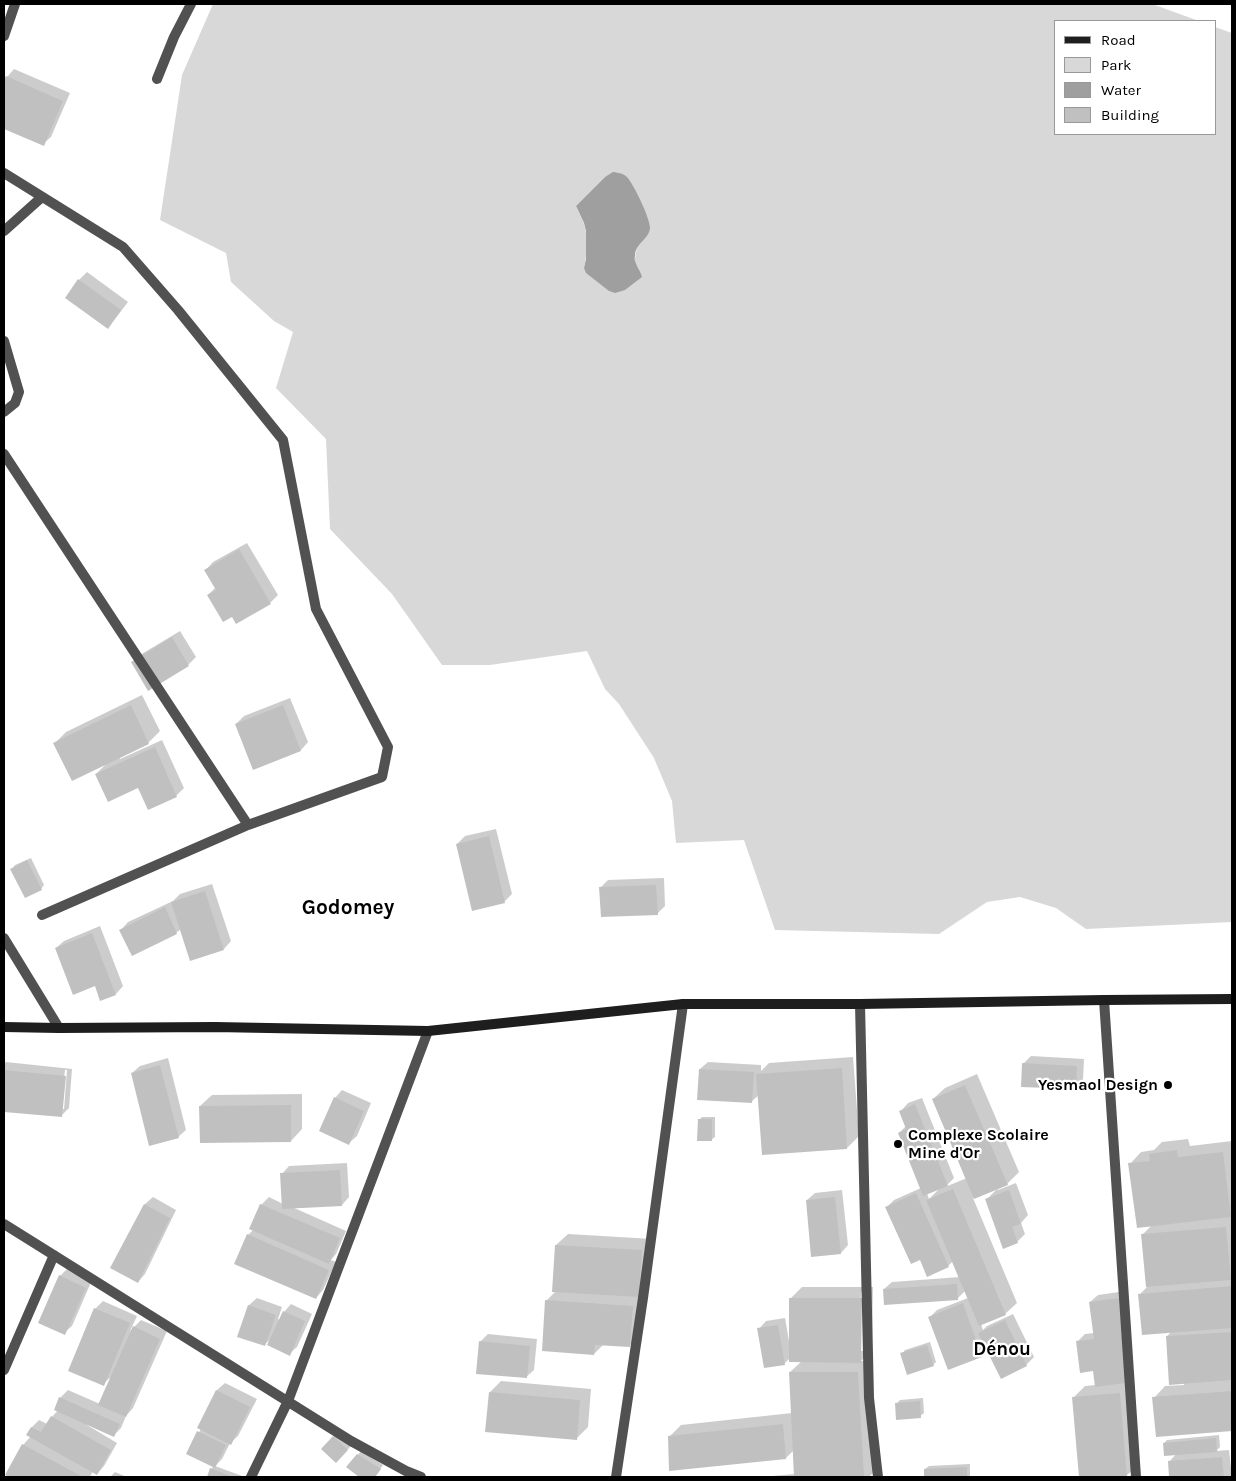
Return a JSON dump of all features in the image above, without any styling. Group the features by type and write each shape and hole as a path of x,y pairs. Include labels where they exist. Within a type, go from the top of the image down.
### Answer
{"main road":[{"path":"4,1027 215,1027 428,1031 683,1004 860,1004 1232,999"}],"street":[{"path":"4,36 16,4"},
{"path":"157,79 174,37 191,4"},
{"path":"4,173 123,247 178,310 283,440 316,608 388,747 382,777 248,825 42,915"},
{"path":"4,231 42,197"},
{"path":"4,341 19,392 15,403 4,412"},
{"path":"4,454 248,825"},
{"path":"4,938 59,1028"},
{"path":"1104,1000 1136,1477"},
{"path":"616,1477 643,1298 683,1004"},
{"path":"860,1004 869,1398 878,1477"},
{"path":"251,1477 288,1401 428,1031"},
{"path":"4,1224 351,1441 406,1471 421,1477"},
{"path":"4,1367 54,1255"}],"green space":[{"path":"213,4 1152,4 1196,20 1054,20 1054,135 1216,135 1216,27 1232,33 1232,922 1086,929 1056,908 1020,897 987,902 939,934 775,930 744,840 676,843 672,801 654,758 619,704 605,689 587,651 490,665 442,665 392,594 330,529 326,439 276,388 293,332 274,321 231,282 226,253 160,220 182,75","holes":["605,177 646,237 641,242 635,262 584,268 586,235 584,224 576,206"]}],"water":[{"path":"613,172 621,173 630,181 645,210 650,228 635,255 642,277 625,290 615,293 609,291 586,273 584,268 586,259 586,231 576,206 605,177"}],"building":[{"path":"6,76 63,101 44,146 4,129 4,80"},
{"path":"78,279 121,310 108,329 65,298"},
{"path":"239,549 271,604 236,624 232,617 223,622 207,595 216,590 204,570"},
{"path":"172,637 189,666 148,691 131,662"},
{"path":"131,705 149,744 72,781 53,743"},
{"path":"283,705 301,751 253,770 235,724"},
{"path":"155,747 177,797 148,810 138,788 108,802 95,774"},
{"path":"489,836 505,903 472,911 456,844"},
{"path":"27,860 42,890 25,898 10,869"},
{"path":"656,885 658,915 601,917 599,887"},
{"path":"205,891 224,950 190,961 171,902"},
{"path":"165,907 177,934 132,956 119,930"},
{"path":"92,933 116,995 100,1001 95,986 73,995 55,948"},
{"path":"1022,1063 1077,1066 1076,1089 1021,1087"},
{"path":"160,1065 179,1138 149,1146 131,1073"},
{"path":"842,1068 847,1149 762,1155 756,1074"},
{"path":"699,1069 754,1072 752,1103 697,1100"},
{"path":"4,1070 66,1076 62,1117 4,1112"},
{"path":"965,1085 1008,1185 974,1199 932,1099"},
{"path":"334,1097 364,1111 349,1145 319,1131"},
{"path":"915,1104 948,1186 923,1196 898,1133 906,1129 899,1111"},
{"path":"291,1105 291,1142 200,1143 199,1106"},
{"path":"698,1119 712,1119 712,1141 697,1141"},
{"path":"1177,1150 1178,1157 1223,1152 1231,1217 1137,1228 1128,1163 1150,1161 1149,1154"},
{"path":"340,1170 342,1206 282,1209 280,1173"},
{"path":"953,1189 1006,1315 979,1326 926,1200"},
{"path":"1009,1190 1021,1224 1012,1227 1018,1243 1003,1249 985,1199"},
{"path":"916,1193 949,1267 927,1277 920,1260 911,1264 885,1207"},
{"path":"835,1197 841,1254 811,1257 806,1200"},
{"path":"144,1204 170,1218 138,1283 110,1268"},
{"path":"260,1204 340,1238 329,1264 249,1229"},
{"path":"1226,1227 1231,1280 1146,1287 1141,1234"},
{"path":"247,1234 329,1270 316,1299 234,1264"},
{"path":"555,1245 642,1250 639,1297 552,1292"},
{"path":"59,1275 86,1288 65,1335 38,1323"},
{"path":"957,1284 958,1300 884,1305 883,1289"},
{"path":"1232,1286 1232,1328 1142,1335 1138,1294"},
{"path":"789,1298 862,1298 861,1363 789,1362"},
{"path":"1119,1298 1126,1383 1095,1387 1093,1371 1080,1373 1076,1341 1094,1339 1089,1302"},
{"path":"545,1300 633,1306 630,1347 595,1345 594,1355 542,1351"},
{"path":"963,1303 982,1357 948,1370 928,1317"},
{"path":"248,1305 276,1315 265,1346 237,1337"},
{"path":"94,1308 130,1323 104,1386 68,1371"},
{"path":"283,1311 305,1321 290,1356 267,1345"},
{"path":"1005,1320 1027,1366 1001,1379 978,1333"},
{"path":"778,1325 785,1365 764,1368 757,1328"},
{"path":"133,1326 160,1339 126,1417 98,1405"},
{"path":"1232,1332 1232,1380 1169,1385 1166,1336"},
{"path":"479,1341 530,1346 527,1378 476,1374"},
{"path":"927,1345 934,1366 907,1375 900,1353"},
{"path":"789,1372 858,1372 864,1477 794,1477"},
{"path":"216,1390 250,1407 231,1445 197,1428"},
{"path":"1232,1391 1232,1431 1156,1437 1152,1397"},
{"path":"489,1392 580,1400 577,1440 485,1432"},
{"path":"1120,1393 1127,1477 1079,1477 1072,1397"},
{"path":"59,1397 120,1424 114,1437 54,1410"},
{"path":"920,1401 921,1418 896,1420 895,1403"},
{"path":"51,1416 111,1450 97,1475 26,1435 31,1427 41,1432"},
{"path":"783,1424 786,1459 669,1471 668,1436"},
{"path":"197,1431 226,1445 215,1468 186,1454"},
{"path":"333,1436 348,1450 336,1463 321,1449"},
{"path":"1216,1438 1217,1452 1164,1456 1163,1443"},
{"path":"22,1444 83,1477 9,1477 5,1475"},
{"path":"357,1454 381,1469 375,1477 359,1477 346,1467"},
{"path":"1222,1457 1224,1477 1169,1477 1168,1461"},
{"path":"967,1467 967,1477 924,1477 924,1469"},
{"path":"210,1468 233,1477 207,1477"}],"place":[{"name":"Yesmaol Design","path":"1168,1085"},
{"name":"Complexe Scolaire Mine d'Or","path":"898,1144"}],"district":[{"name":"Godomey","path":"348,908"},
{"name":"Dénou","path":"1002,1350"}]}
